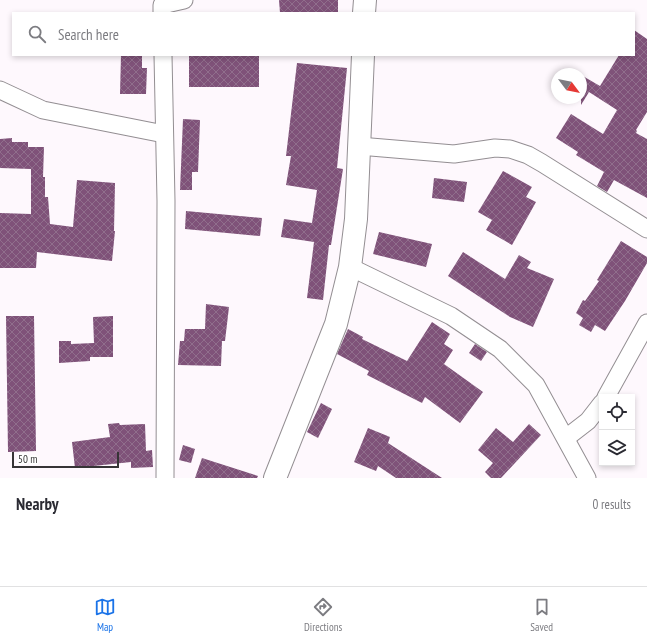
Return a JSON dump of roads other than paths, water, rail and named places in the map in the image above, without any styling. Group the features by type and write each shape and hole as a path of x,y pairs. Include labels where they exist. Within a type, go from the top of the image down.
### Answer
{"street":[{"path":"162,6 184,0"},
{"path":"364,12 365,0"},
{"path":"163,56 165,478"},
{"path":"275,478 336,324 350,266 356,219 363,56"},
{"path":"0,90 43,110 164,134"},
{"path":"359,146 454,154 495,148 510,149 528,155 542,163 647,229"},
{"path":"350,266 451,316 500,349 536,384 587,478"},
{"path":"608,394 647,323"},
{"path":"566,438 588,421 599,407"}]}
